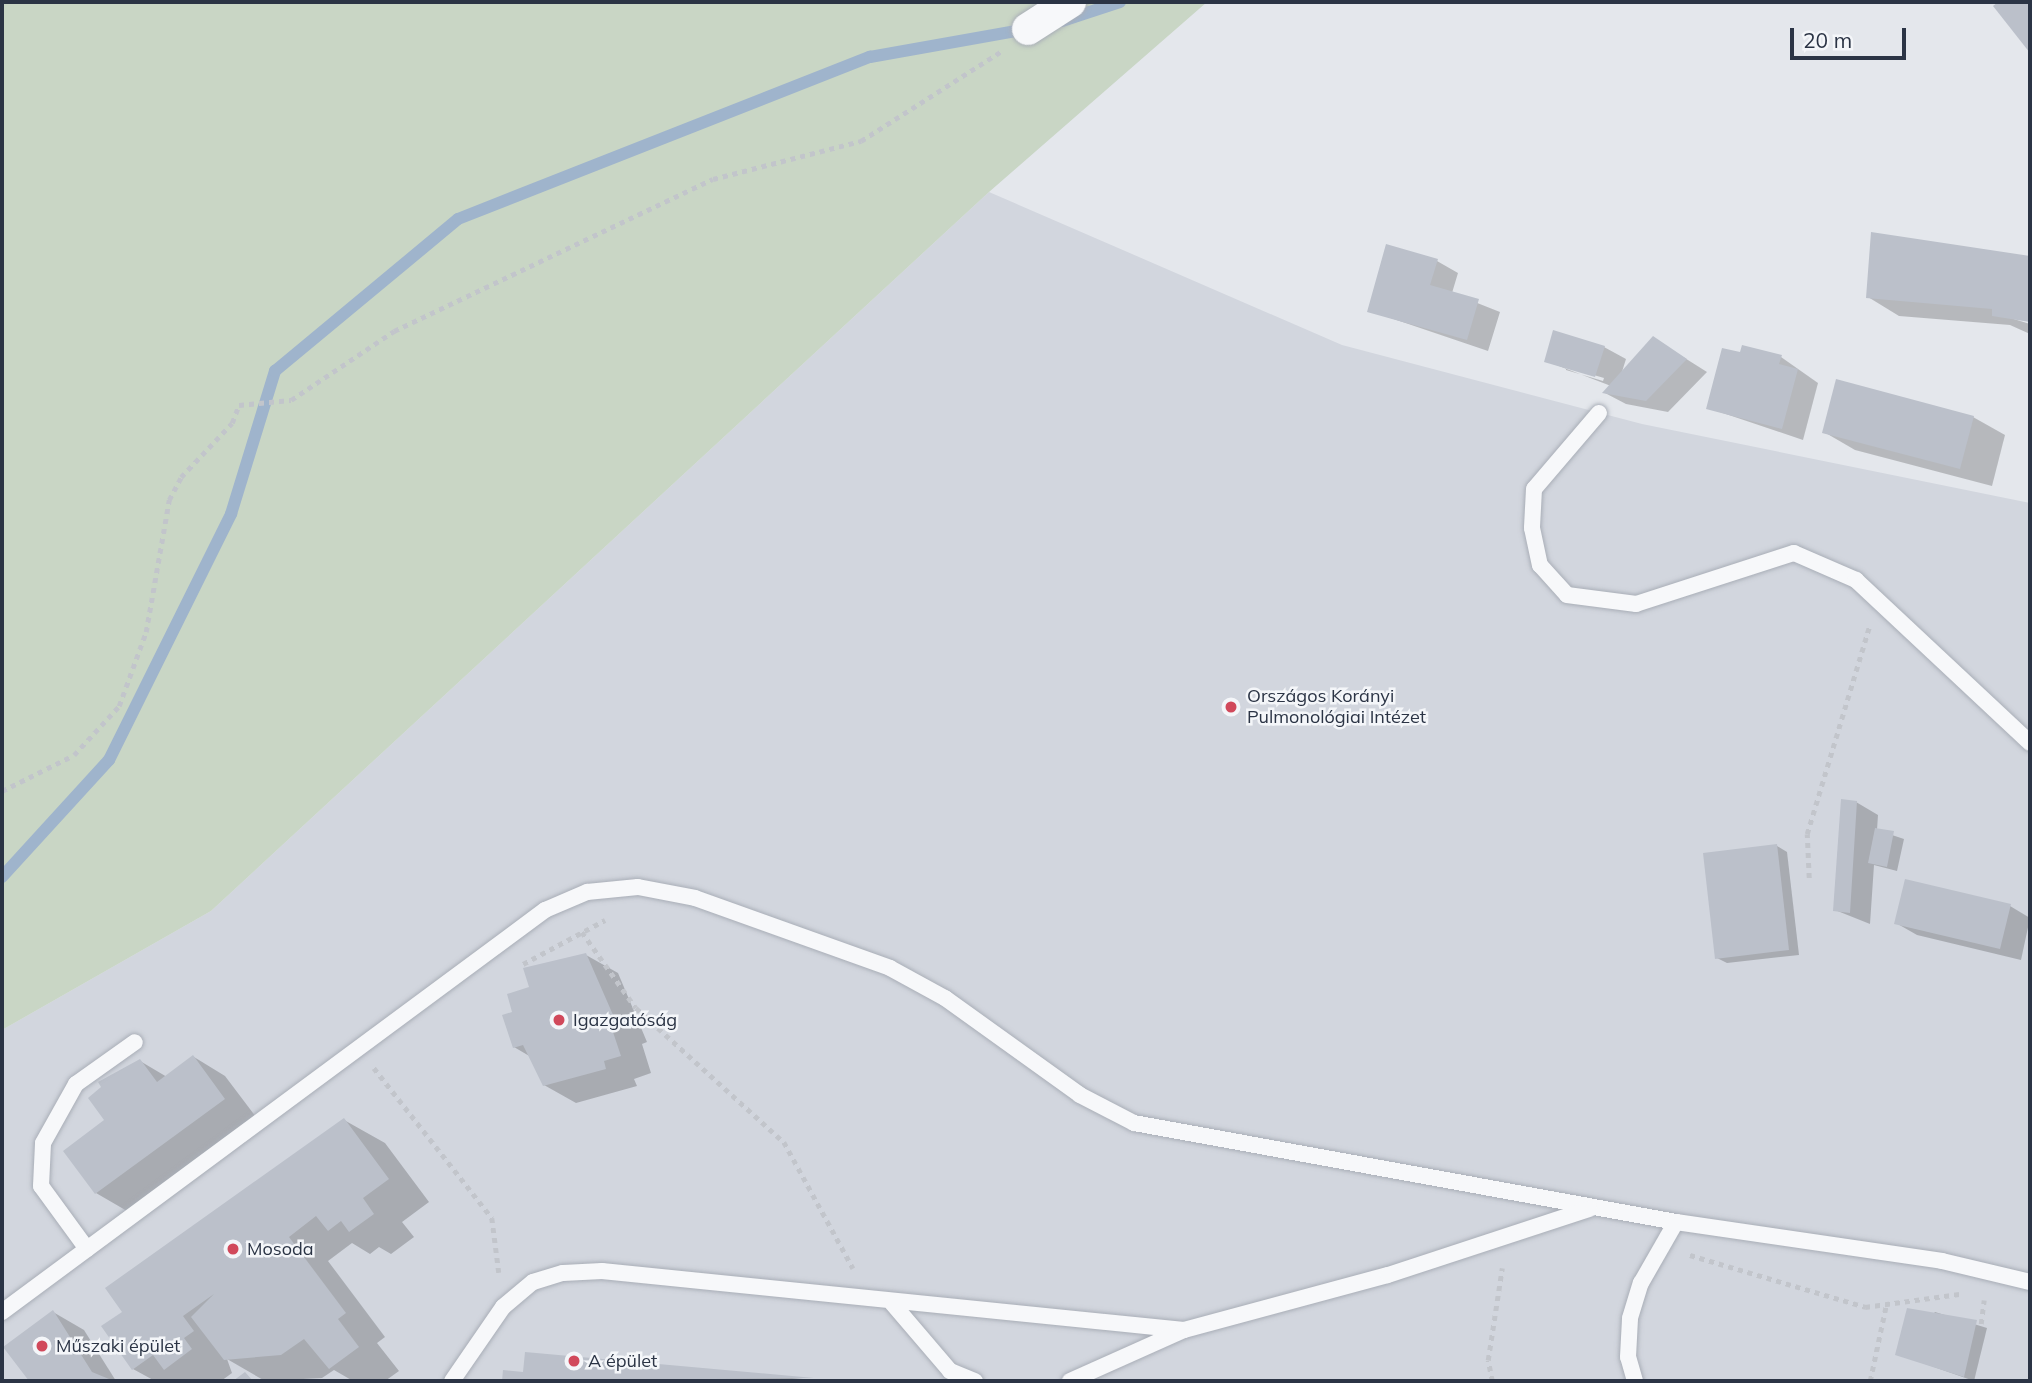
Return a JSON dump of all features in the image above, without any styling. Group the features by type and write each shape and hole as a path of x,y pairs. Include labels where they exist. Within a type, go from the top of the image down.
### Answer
{"street":[{"path":"1028,29 1070,2"}],"lane":[{"path":"1599,413 1534,489 1540,565 1567,596 1636,604 1794,553 1856,580 2030,743"},
{"path":"2,1312 545,910 587,892 638,887 695,898 890,968 946,998 1080,1095 1134,1123 1591,1208 1942,1261 2030,1282"},
{"path":"87,1250 41,1186 43,1143 76,1084 135,1042"},
{"path":"1070,1381 1184,1330 1507,1236 1591,1208"},
{"path":"1635,1381 1628,1357 1630,1318 1662,1246 1676,1222"},
{"path":"452,1381 503,1307 533,1282 602,1271 891,1303 1184,1330"},
{"path":"891,1303 950,1371 975,1381"}],"path":[{"path":"2,791 74,755 119,706 146,632 169,500 181,477 249,400 278,403 394,331 713,179 861,141 1028,29"},
{"path":"1809,878 1807,834 1877,600"},
{"path":"523,964 611,918"},
{"path":"582,932 636,1007 784,1142 869,1300"},
{"path":"359,1047 426,1142 492,1218 503,1307"},
{"path":"1492,1381 1488,1360 1507,1236"},
{"path":"1662,1246 1757,1279 1865,1307 1944,1301"},
{"path":"1870,1381 1886,1306"}],"shaded area":[{"name":"Országos Korányi Pulmonológiai Intézet","path":"989,192 1342,345 1642,424 2030,503 2030,1381 2,1381 2,1030 211,911"}],"green space":[{"path":"2,2 1207,2 989,192 211,911 2,1030"}],"building":[{"path":"1998,2 2030,2 2030,53 1993,6"},
{"path":"1871,232 2030,256 2030,322 1992,316 1992,309 1866,298"},
{"path":"1386,244 1438,259 1430,285 1479,299 1467,340 1367,312"},
{"path":"1553,330 1605,346 1595,377 1544,362"},
{"path":"1653,336 1687,359 1646,401 1602,393"},
{"path":"1742,345 1782,355 1779,364 1798,369 1782,429 1706,409 1722,348 1740,352"},
{"path":"1836,379 1974,416 1960,469 1822,433"},
{"path":"1841,799 1857,801 1850,913 1833,911"},
{"path":"1875,828 1894,831 1887,867 1868,863"},
{"path":"1777,844 1789,950 1715,959 1703,853"},
{"path":"1905,879 2011,904 2000,949 1894,924"},
{"name":"Igazgatóság","path":"586,953 617,1024 611,1026 621,1056 604,1061 606,1069 543,1086 523,1045 513,1048 502,1015 512,1012 507,994 529,987 523,968"},
{"path":"193,1055 225,1099 95,1194 63,1151 104,1120 88,1098 101,1087 98,1082 140,1059 157,1082"},
{"name":"Mosoda","path":"344,1118 389,1179 363,1198 374,1214 349,1232 341,1221 328,1231 316,1216 289,1237 346,1313 338,1319 359,1347 329,1369 304,1339 281,1355 224,1360 191,1317 214,1294 183,1316 194,1331 184,1338 192,1349 164,1370 153,1355 132,1370 101,1326 122,1312 105,1288"},
{"path":"1907,1308 1977,1320 1964,1377 1895,1355"},
{"name":"Műszaki épület","path":"53,1310 92,1372 114,1381 29,1381 3,1347"},
{"name":"A épület","path":"525,1352 814,1378 502,1381 503,1370 523,1372"},
{"path":"245,1372 253,1381 233,1381"}],"waterway":[{"path":"1062,21 1120,2"},
{"path":"2,877 109,760 231,514 275,371 458,219 870,57 1027,29"}],"place":[{"name":"Országos Korányi Pulmonológiai Intézet","path":"1231,707"},
{"name":"Igazgatóság","path":"559,1020"},
{"name":"Mosoda","path":"233,1249"},
{"name":"Műszaki épület","path":"42,1346"},
{"name":"A épület","path":"574,1361"}]}
